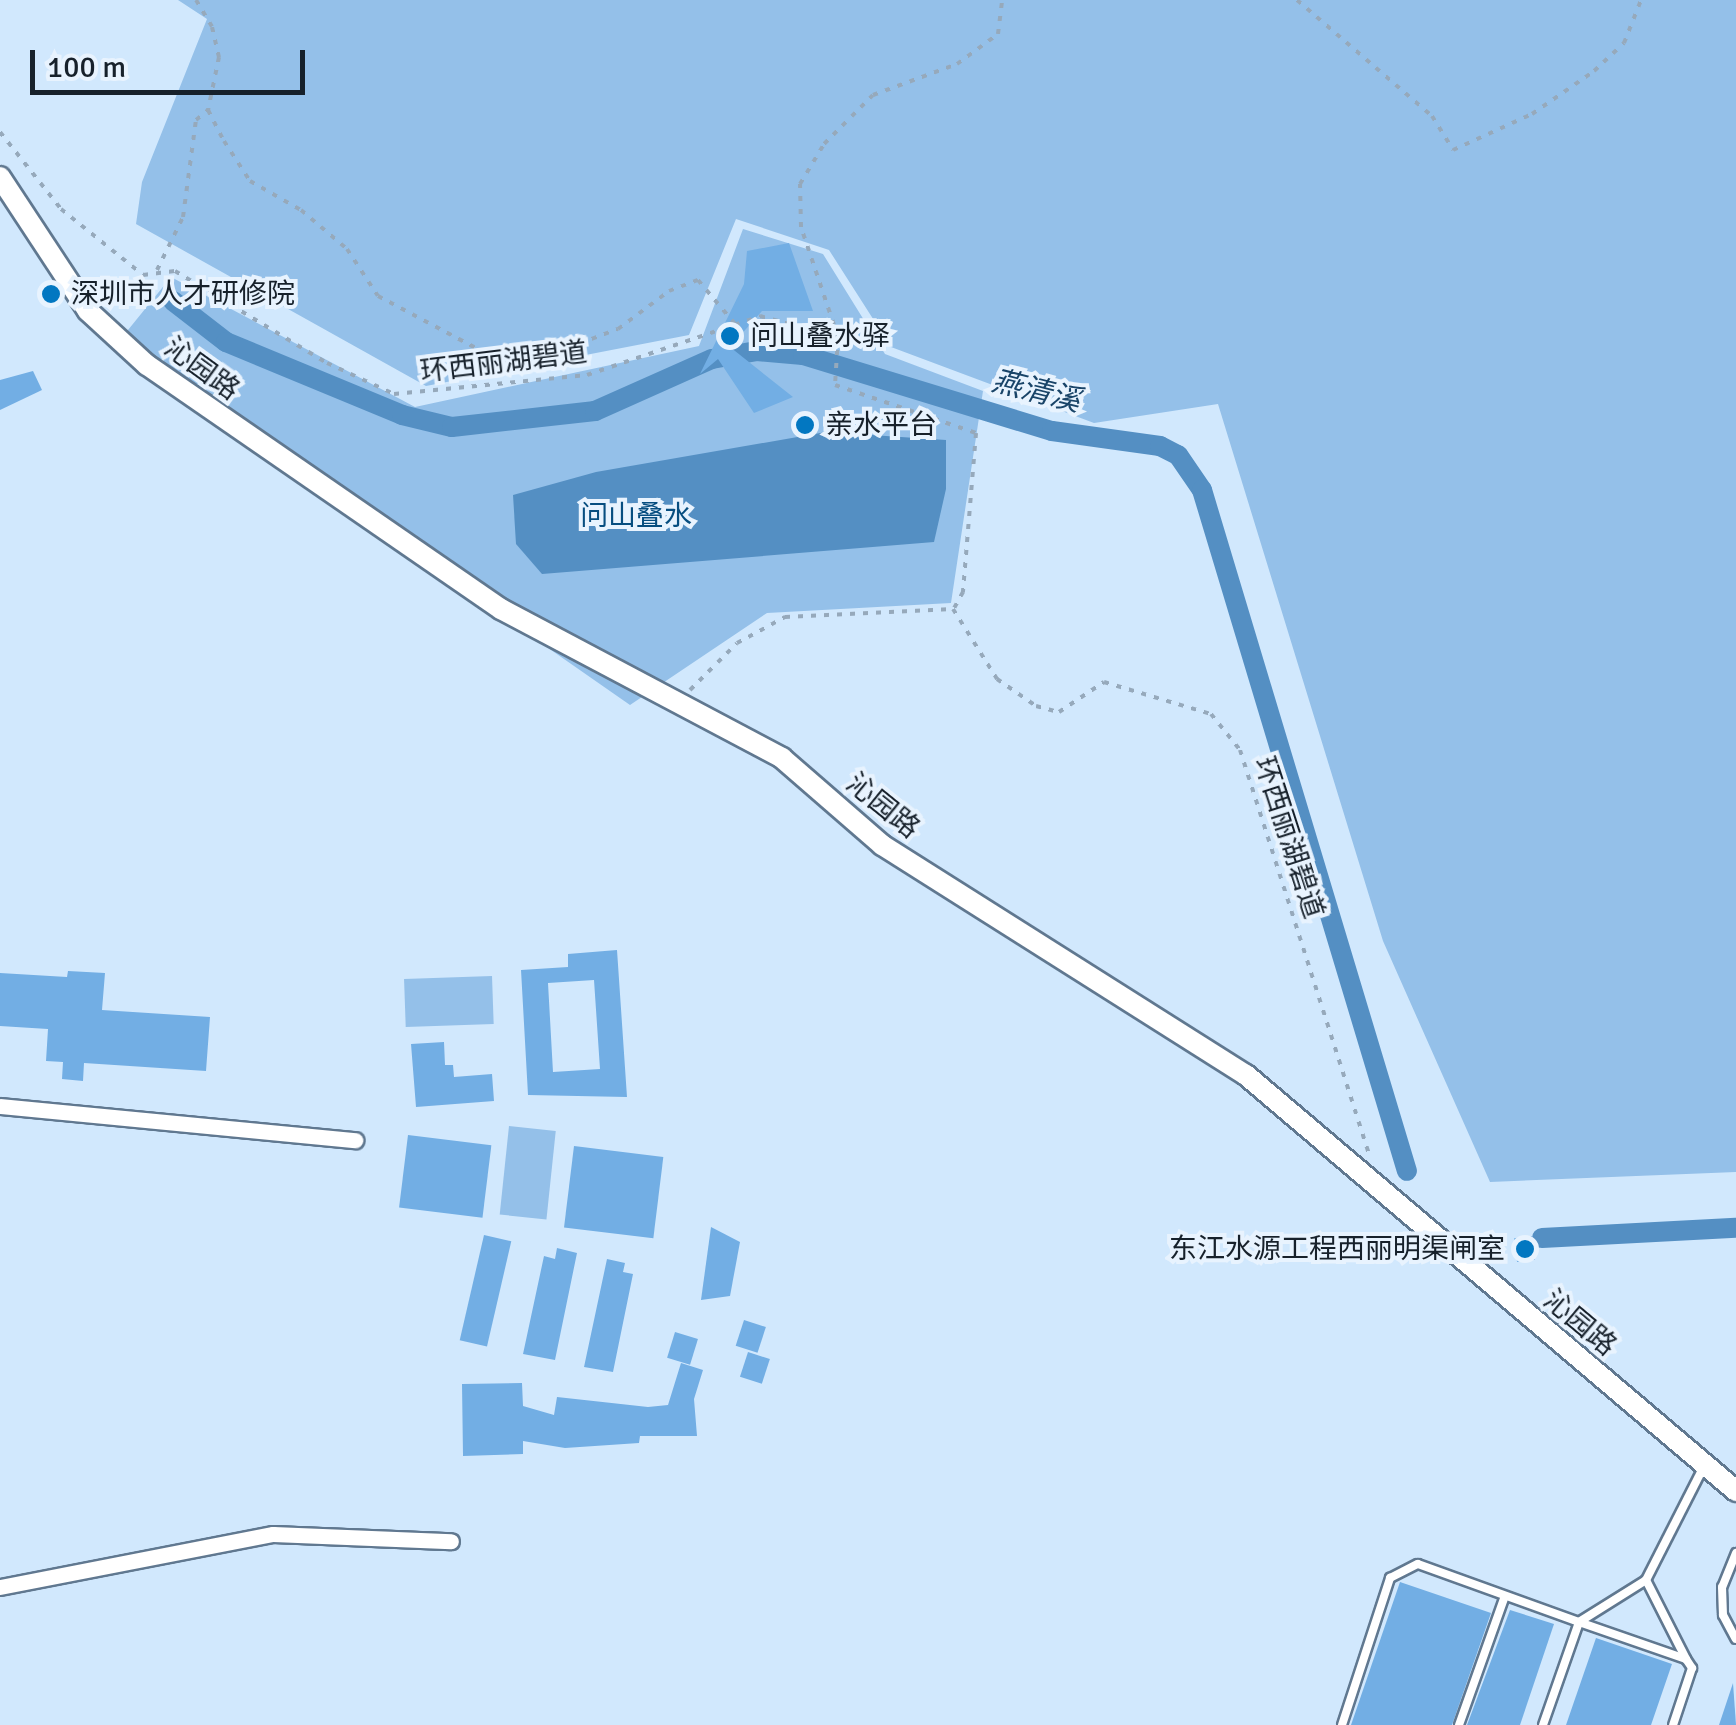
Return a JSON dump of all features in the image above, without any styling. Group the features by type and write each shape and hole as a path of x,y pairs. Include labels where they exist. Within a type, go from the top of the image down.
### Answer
{"street":[{"name":"沁园路","path":"0,177 88,311 147,365 501,609 682,700 782,758 882,845 1246,1075 1736,1491"},
{"path":"0,1106 354,1140"},
{"path":"0,1587 273,1534 451,1540"}],"lane":[{"path":"1544,1725 1579,1622 1646,1580 1705,1464"},
{"path":"1736,1553 1722,1586 1723,1615 1736,1639"},
{"path":"1342,1725 1390,1578 1418,1564 1686,1659"},
{"path":"1646,1580 1692,1668 1672,1725"},
{"path":"1459,1725 1505,1596"}],"path":[{"path":"157,270 184,217 196,120 208,110 219,58 212,26 196,0"},
{"path":"682,700 737,643 784,618 953,609 963,592 976,433 835,385 838,337 801,227 800,184 824,144 873,95 957,64 998,34 1002,0"},
{"path":"1296,0 1432,116 1453,150 1532,114 1594,71 1624,44 1641,0"},
{"path":"208,110 250,182 300,210 347,249 378,296 504,363 531,362 618,329 670,291 698,280 716,294 734,324"},
{"name":"环西丽湖碧道","path":"0,132 60,209 142,275 157,270 175,271 327,364 394,394 587,375 760,316 838,337"},
{"name":"环西丽湖碧道","path":"953,609 997,680 1036,706 1059,712 1104,682 1211,714 1240,750 1371,1158"}],"green space":[{"path":"178,0 1736,0 1736,1172 1490,1182 1383,941 1218,404 1094,423 891,347 829,250 736,219 689,335 426,386 136,224 142,182 207,19"},
{"name":"问山叠水","path":"743,229 823,254 885,354 983,391 951,603 767,613 630,705 115,346 171,277 415,407 699,346"},
{"path":"492,976 494,1024 406,1027 404,979"},
{"path":"509,1126 556,1131 546,1219 500,1215"}],"shaded area":[{"path":"826,432 946,440 946,489 934,542 542,574 516,544 513,495 596,472"}],"building":[{"name":"问山叠水驿","path":"789,243 813,311 762,311 730,347 793,397 754,413 718,359 700,374 744,284 747,251"},
{"path":"33,371 42,390 0,410 0,380"},
{"path":"617,950 627,1097 528,1095 521,970 568,967 568,954","holes":["594,980 600,1069 553,1072 548,983"]},
{"path":"68,971 105,973 102,1010 210,1017 206,1071 84,1063 83,1081 62,1079 63,1062 46,1061 48,1029 0,1026 0,973 67,977"},
{"path":"444,1042 445,1065 453,1065 454,1077 492,1074 494,1101 416,1107 411,1044"},
{"path":"408,1135 491,1145 482,1218 399,1207"},
{"path":"574,1146 663,1157 653,1238 564,1227"},
{"path":"711,1227 740,1242 730,1296 701,1300"},
{"path":"484,1235 511,1241 487,1347 460,1340"},
{"name":"东江水源工程西丽明渠闸室","path":"1532,1236 1535,1260 1517,1262 1514,1238"},
{"path":"557,1248 577,1253 555,1360 523,1354 544,1256 555,1259"},
{"path":"607,1259 625,1263 623,1272 633,1274 613,1372 584,1367"},
{"path":"744,1320 766,1327 758,1353 736,1346"},
{"path":"675,1332 698,1339 690,1365 667,1358"},
{"path":"748,1352 770,1359 762,1384 740,1377"},
{"path":"681,1363 703,1370 694,1399 697,1436 640,1436 639,1443 565,1448 523,1441 523,1454 463,1456 462,1384 522,1383 523,1406 554,1415 557,1397 648,1407 668,1405"},
{"path":"1400,1582 1491,1613 1452,1725 1351,1725"},
{"path":"1510,1610 1554,1624 1520,1725 1467,1725"},
{"path":"1596,1638 1672,1664 1651,1725 1566,1725"},
{"path":"1733,1683 1736,1725 1719,1725"}],"waterway":[{"name":"燕清溪","path":"173,301 226,342 402,415 452,427 595,411 712,359 757,351 803,355 1052,431 1160,446 1178,455 1202,490 1407,1171"},
{"path":"1542,1238 1736,1228"}],"place":[{"name":"深圳市人才研修院","path":"51,294"},
{"name":"问山叠水驿","path":"730,336"},
{"name":"亲水平台","path":"805,425"},
{"name":"东江水源工程西丽明渠闸室","path":"1525,1249"}]}
